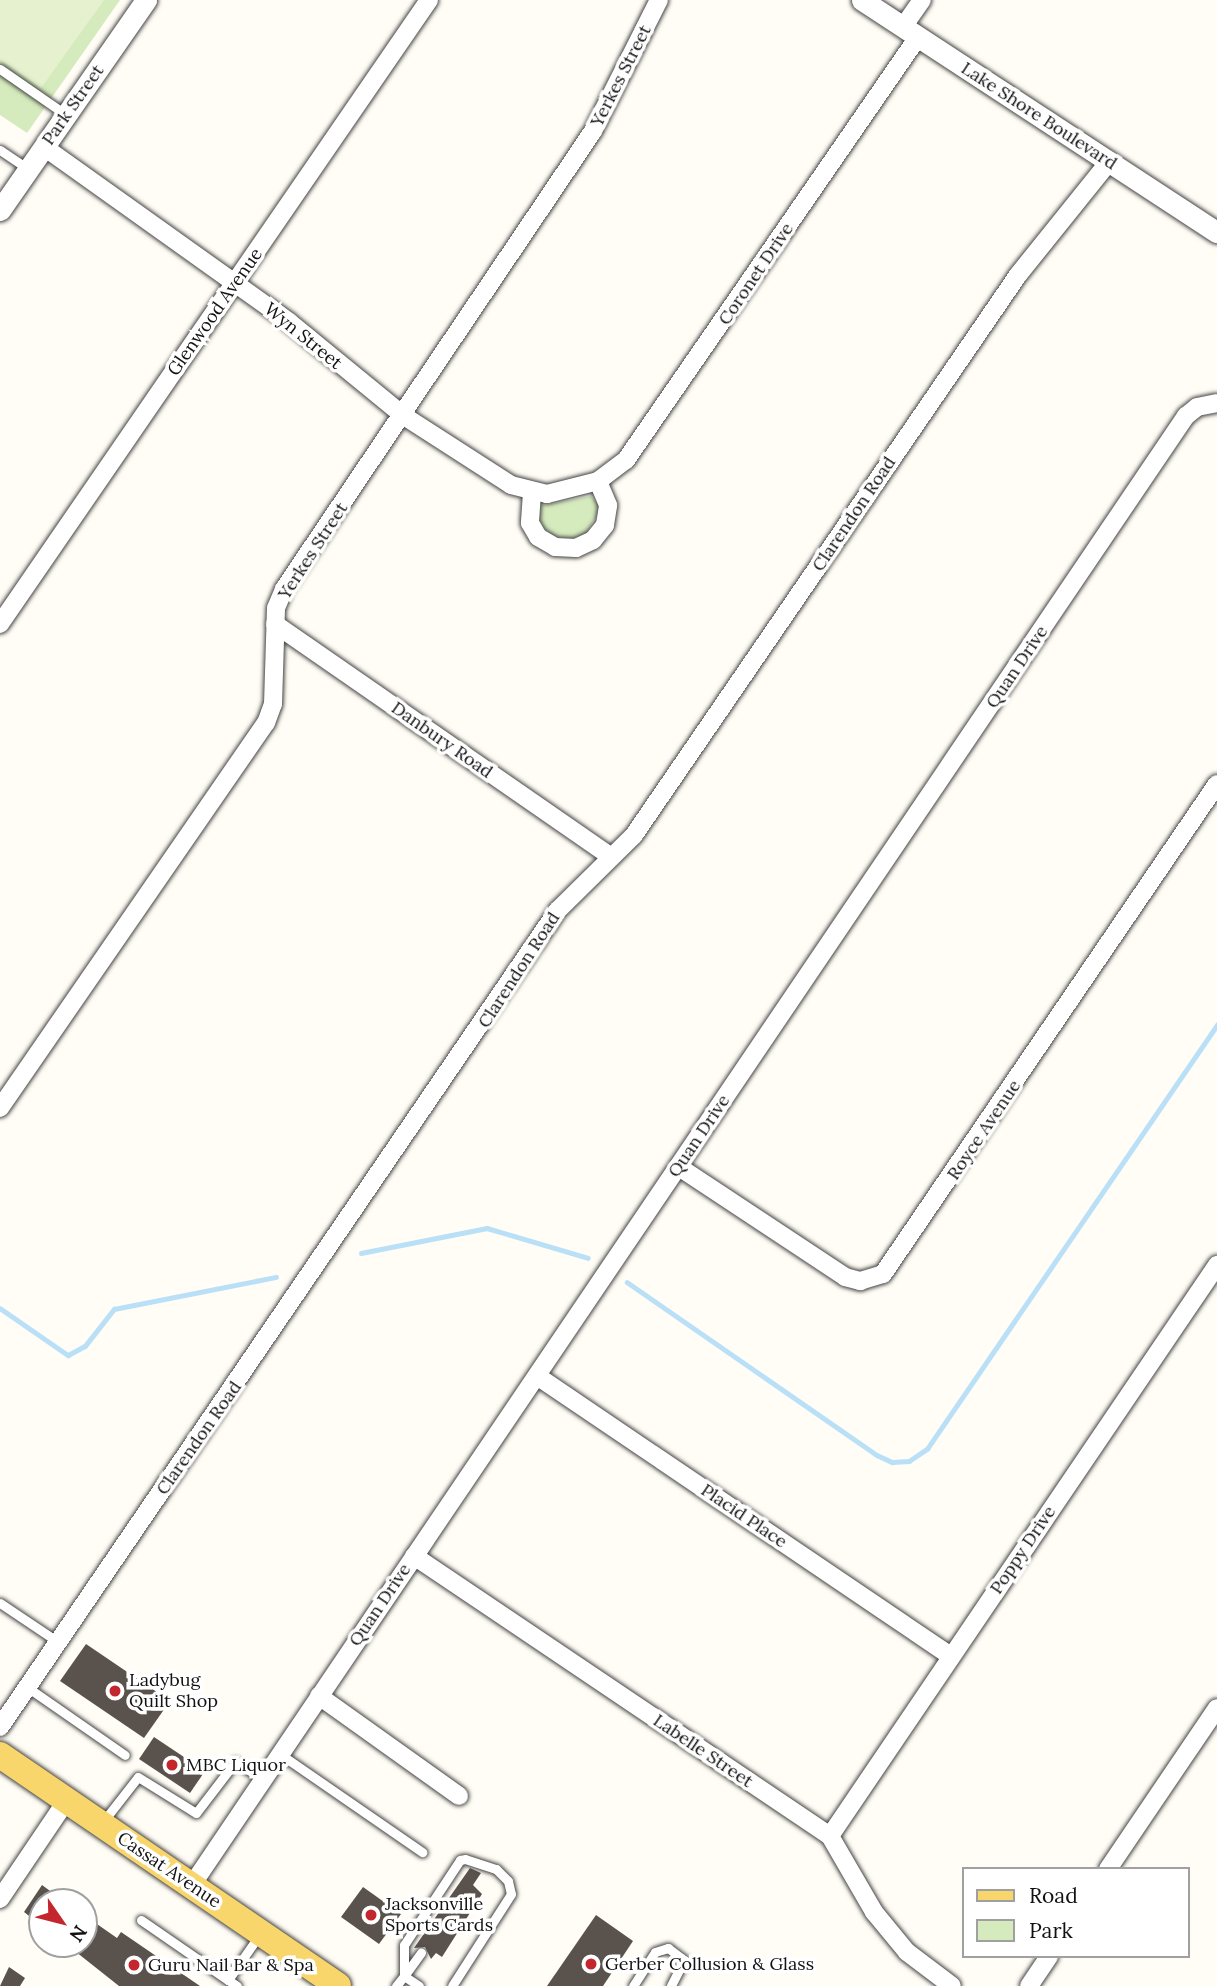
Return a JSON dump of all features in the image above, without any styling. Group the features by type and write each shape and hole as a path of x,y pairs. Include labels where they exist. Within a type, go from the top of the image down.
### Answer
{"main road":[{"name":"Cassat Avenue","path":"0,1755 338,1986"}],"street":[{"name":"Park Street","path":"0,209 146,0"},
{"name":"Glenwood Avenue","path":"0,624 429,0"},
{"name":"Yerkes Street","path":"0,1108 266,723 274,704 275,624 284,589 404,416 593,131 659,0"},
{"name":"Lake Shore Boulevard","path":"862,0 1217,232"},
{"name":"Coronet Drive","path":"532,493 574,489 598,481 625,460 642,439 910,32 922,0"},
{"name":"Wyn Street","path":"44,147 236,282 404,416 487,471 532,493"},
{"name":"Clarendon Road","path":"0,1727 558,910 634,835 1018,275 1109,162"},
{"name":"Quan Drive","path":"192,1885 1186,416 1197,407 1217,403"},
{"path":"532,493 530,523 538,537 555,547 576,548 593,540 605,524 608,505 598,481"},
{"name":"Danbury Road","path":"275,624 610,856"},
{"name":"Royce Avenue","path":"679,1167 845,1277 860,1281 883,1274 1217,784"},
{"name":"Poppy Drive","path":"830,1836 1217,1265"},
{"name":"Placid Place","path":"537,1376 951,1656"},
{"name":"Labelle Street","path":"414,1556 830,1836 874,1912 907,1952 952,1986"},
{"path":"319,1696 459,1796"},
{"path":"1109,1867 1217,1708"},
{"path":"0,1899 66,1801"},
{"path":"1029,1986 1048,1958"}],"lane":[{"path":"0,69 66,115"},
{"path":"0,150 28,169"},
{"path":"0,1603 58,1642"},
{"path":"27,1687 125,1755"},
{"path":"280,1754 422,1852"},
{"path":"101,1824 138,1777 196,1813 234,1762 263,1779"},
{"path":"404,1976 404,1945 460,1860 479,1866 508,1881 511,1895 452,1986"},
{"path":"141,1920 237,1986"},
{"path":"228,1980 261,1933"},
{"path":"633,1986 655,1952 668,1948 684,1960 671,1986"},
{"path":"396,1986 421,1953"},
{"path":"404,1976 419,1986"}],"green space":[{"path":"0,0 120,0 27,133 0,115"},
{"path":"0,0 104,0 41,88 0,59"},
{"path":"591,496 598,504 598,514 585,534 570,539 553,536 543,527 538,515 540,506"}],"building":[{"name":"Ladybug Quilt Shop","path":"86,1644 170,1701 144,1738 60,1681"},
{"name":"MBC Liquor","path":"154,1737 205,1771 190,1793 139,1759"},
{"path":"470,1868 481,1873 473,1885 482,1894 442,1957 436,1953 431,1959 425,1947 414,1948"},
{"name":"Jacksonville Sports Cards","path":"363,1887 401,1914 379,1944 341,1917"},
{"name":"Gerber Collusion & Glass","path":"596,1915 633,1941 603,1986 547,1986"},
{"path":"98,1925 117,1938 121,1932 200,1986 119,1986 84,1958 98,1958"},
{"path":"9,1967 25,1978 20,1986 0,1986"}],"waterway":[{"path":"627,1282 877,1455 892,1462 909,1461 927,1449 1217,1025"},
{"path":"361,1253 487,1228 588,1258"},
{"path":"0,1308 68,1355 85,1346 114,1309 276,1277"}],"place":[{"name":"Ladybug Quilt Shop","path":"115,1691"},
{"name":"MBC Liquor","path":"172,1765"},
{"name":"Jacksonville Sports Cards","path":"371,1915"},
{"name":"Gerber Collusion & Glass","path":"591,1964"},
{"name":"Guru Nail Bar & Spa","path":"134,1965"}]}
